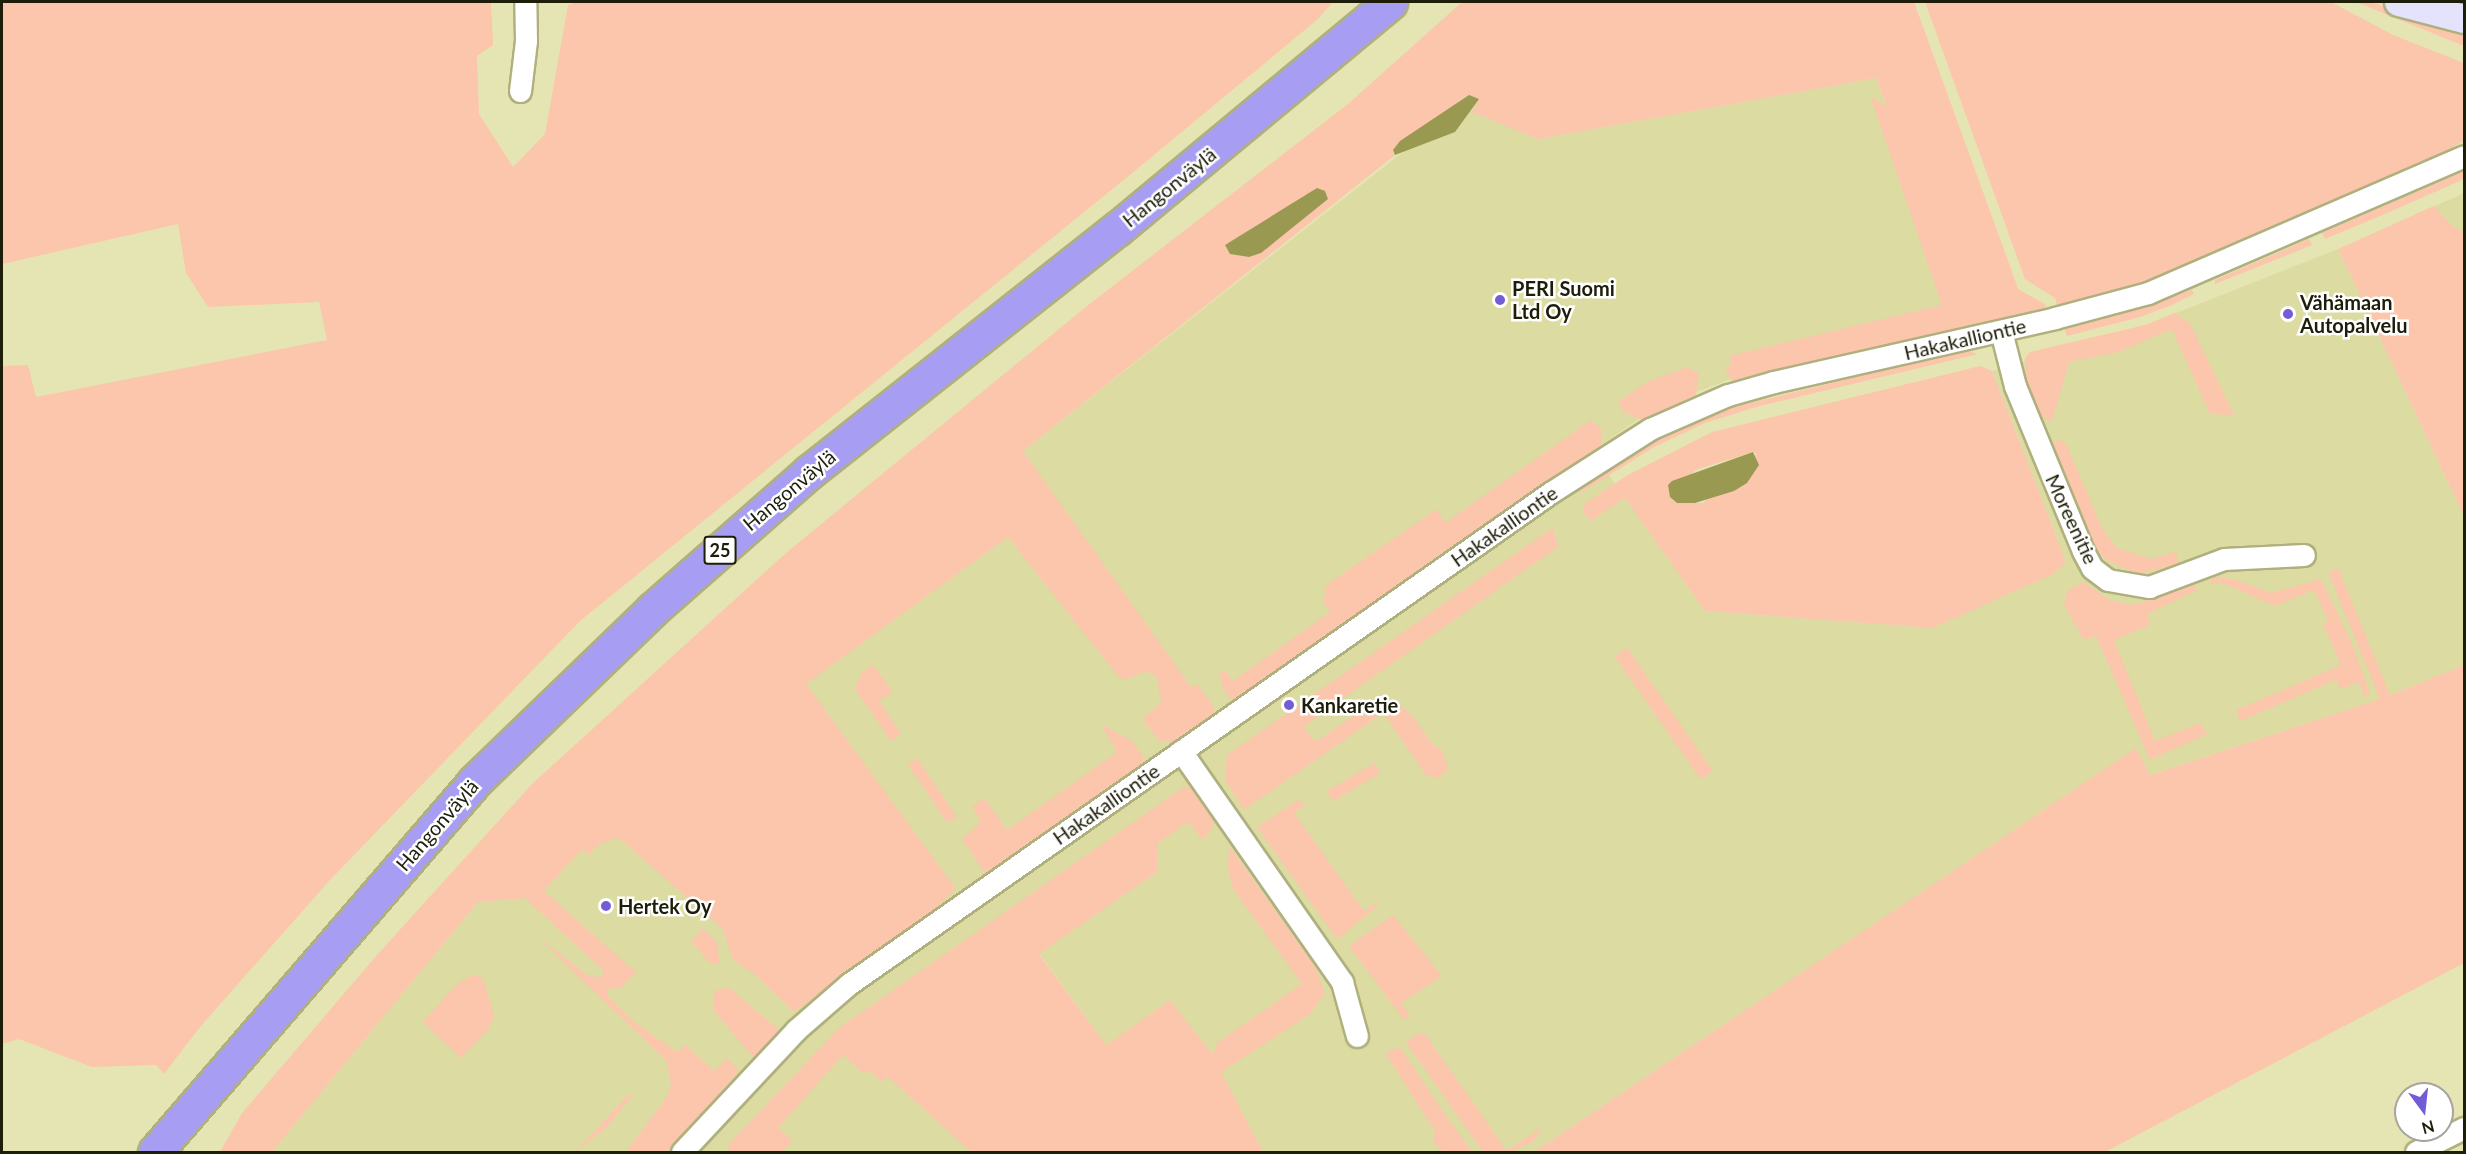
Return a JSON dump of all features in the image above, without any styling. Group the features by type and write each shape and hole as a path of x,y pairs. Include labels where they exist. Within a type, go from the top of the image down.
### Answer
{"highway":[{"name":"Hangonväylä","path":"155,1152 474,782 652,610 809,472 1135,215 1390,2"}],"street":[{"path":"520,91 526,41 525,2"},
{"path":"2399,2 2464,19"},
{"name":"Hakakalliontie","path":"694,1148 795,1030 849,984 1541,500 1650,429 1728,395 1774,382 2106,306 2195,276 2464,156"},
{"name":"Moreenitie","path":"2001,331 2015,386 2083,551 2092,568 2108,580 2149,586 2224,559 2304,555"},
{"path":"1181,752 1342,982 1357,1036"},
{"path":"2416,1152 2464,1128"}],"shaded area":[{"path":"2,2 491,2 493,45 477,56 479,114 513,167 545,134 568,5 576,2 1333,2 1318,19 1131,174 580,621 329,881 200,1027 164,1074 156,1065 92,1067 19,1039 2,1044 2,366 28,365 36,397 327,340 319,302 208,307 186,273 178,224 2,264"},
{"path":"1462,2 1914,2 2018,289 2045,304 2046,309 1732,382 1725,367 1732,365 1729,356 1942,305 1870,96 1887,107 1876,78 1538,139 1472,112 1479,99 1468,95 1393,150 1395,155 1023,451 1191,687 1198,685 1212,704 1215,714 1175,742 1160,741 1142,719 1161,703 1157,677 1147,671 1123,680 1116,674 1008,537 806,684 956,889 933,911 794,1012 756,975 733,960 723,929 618,837 598,845 589,855 582,849 544,891 630,967 637,970 622,987 607,990 607,995 634,1022 677,1052 686,1045 714,1071 727,1058 739,1071 667,1152 626,1152 668,1095 671,1085 667,1061 535,935 587,975 599,978 604,971 525,898 478,902 272,1152 220,1152 242,1113 377,955 532,784 786,553 1087,306 1348,104","holes":["1270,242 1261,253 1249,257 1230,254 1225,245"]},
{"path":"1925,2 2331,2 2393,35 2464,63 2464,140 2432,161 2199,262 2143,283 2058,307 2055,298 2025,279"},
{"path":"2356,2 2372,2 2417,19 2464,28 2464,46"},
{"path":"1876,78 1968,326 1731,379 1658,406 1592,451 1705,611 1933,628 2066,562 1992,371 2146,325 2338,249 2464,516 2464,665 2377,700 2149,775 2135,749 1534,1152 1263,1152 1211,1054 1170,1000 1106,1045 1039,953 1157,872 1158,843 1188,821 1202,840 1197,795 840,1032 971,1152 272,1152 478,902 526,898 608,805 805,684 1008,537 1116,673 1019,454 1482,90 1538,139"},
{"path":"1469,95 1479,99 1455,132 1395,155 1393,150 1400,141"},
{"path":"2464,171 2464,179 2385,214 2325,239 2322,233"},
{"path":"1317,188 1325,191 1328,199 1261,253 1249,257 1230,254 1225,245"},
{"path":"2464,193 2464,277 2424,211"},
{"path":"2434,206 2453,227 2464,232 2464,516 2338,249"},
{"path":"2309,239 2312,245 2215,284 2215,280"},
{"path":"2192,290 2194,294 2140,317 2067,336 2064,328 2139,309"},
{"path":"2175,313 2190,323 2234,415 2210,414 2172,329 2118,352 2069,362 2052,421 2039,416 2026,380 2025,358 2030,352 2145,325"},
{"path":"1965,350 1978,354 1756,407 1705,423 1654,447 1579,494 1586,483 1650,442 1726,409"},
{"path":"1980,366 1992,371 2066,562 2053,574 1933,628 1705,611 1625,498 1590,521 1584,512 1584,504 1628,475 1712,432","holes":["1753,452 1757,454 1703,503 1677,503 1695,470"]},
{"path":"1687,367 1699,374 1696,395 1642,420 1622,411 1619,401 1647,382"},
{"path":"1591,420 1601,429 1601,445 1233,702 1222,687 1220,673 1225,670 1233,681 1330,612 1324,603 1325,586 1437,509 1445,523"},
{"path":"2060,439 2066,444 2103,530 2117,548 2151,559 2176,552 2179,563 2138,574 2105,559 2097,550 2052,444"},
{"path":"1753,452 1759,465 1747,483 1734,491 1695,503 1677,503 1670,497 1668,485 1672,481"},
{"path":"1552,528 1559,546 1304,726 1312,739 1320,739 1373,702 1394,701 1412,715 1434,746 1441,749 1449,769 1437,778 1426,775 1383,713 1244,810 1225,780 1227,755"},
{"path":"2338,568 2390,695 2464,665 2464,963 2105,1152 1534,1152 2136,748 2150,775 2380,699 2328,572"},
{"path":"2211,578 2233,579 2271,593 2321,579 2353,646 2370,694 2364,696 2359,682 2340,689 2336,680 2240,721 2236,710 2341,665 2323,624 2328,620 2314,590 2275,606 2220,582 2212,584"},
{"path":"2084,582 2109,600 2132,605 2194,585 2197,590 2147,614 2150,625 2114,640 2155,741 2200,723 2207,734 2150,760 2096,636 2084,640 2064,605 2068,590"},
{"path":"1627,648 1713,771 1701,779 1615,657"},
{"path":"873,665 893,692 879,701 901,734 891,741 855,689 862,672"},
{"path":"1101,724 1132,741 1143,756 1143,764 986,875 962,839 981,822 972,807 984,798 1007,830 1117,752"},
{"path":"917,758 957,817 948,823 908,764"},
{"path":"1374,763 1380,773 1333,802 1327,791"},
{"path":"1184,787 1191,788 1214,822 1210,831 1202,840 1188,822 1158,843 1157,872 1039,954 1106,1045 1170,1000 1212,1054 1218,1042 1302,984 1233,889 1227,864 1230,847 1314,965 1325,993 1309,1015 1221,1072 1263,1152 971,1152 887,1076 882,1082 869,1070 864,1074 843,1055 778,1128 793,1141 782,1152 730,1152 727,1146 839,1028"},
{"path":"1298,800 1306,804 1294,813 1364,911 1376,903 1378,906 1337,939 1257,827"},
{"path":"1393,915 1442,976 1401,1003 1410,1015 1404,1020 1349,946"},
{"path":"703,928 718,944 719,963 710,963 691,941"},
{"path":"475,974 483,979 494,1015 488,1030 461,1058 423,1022 458,983"},
{"path":"728,987 779,1030 754,1058 714,1011 713,996 717,990"},
{"path":"1419,1033 1425,1034 1507,1151 1542,1127 1534,1141 1512,1152 1483,1152 1406,1042"},
{"path":"1400,1047 1472,1152 1443,1152 1433,1141 1435,1131 1385,1053"},
{"path":"629,1094 634,1094 606,1128 575,1152"}],"place":[{"name":"PERI Suomi Ltd Oy","path":"1500,300"},
{"name":"Vähämaan Autopalvelu","path":"2288,314"},
{"name":"Kankaretie","path":"1289,705"},
{"name":"Hertek Oy","path":"606,906"}]}
